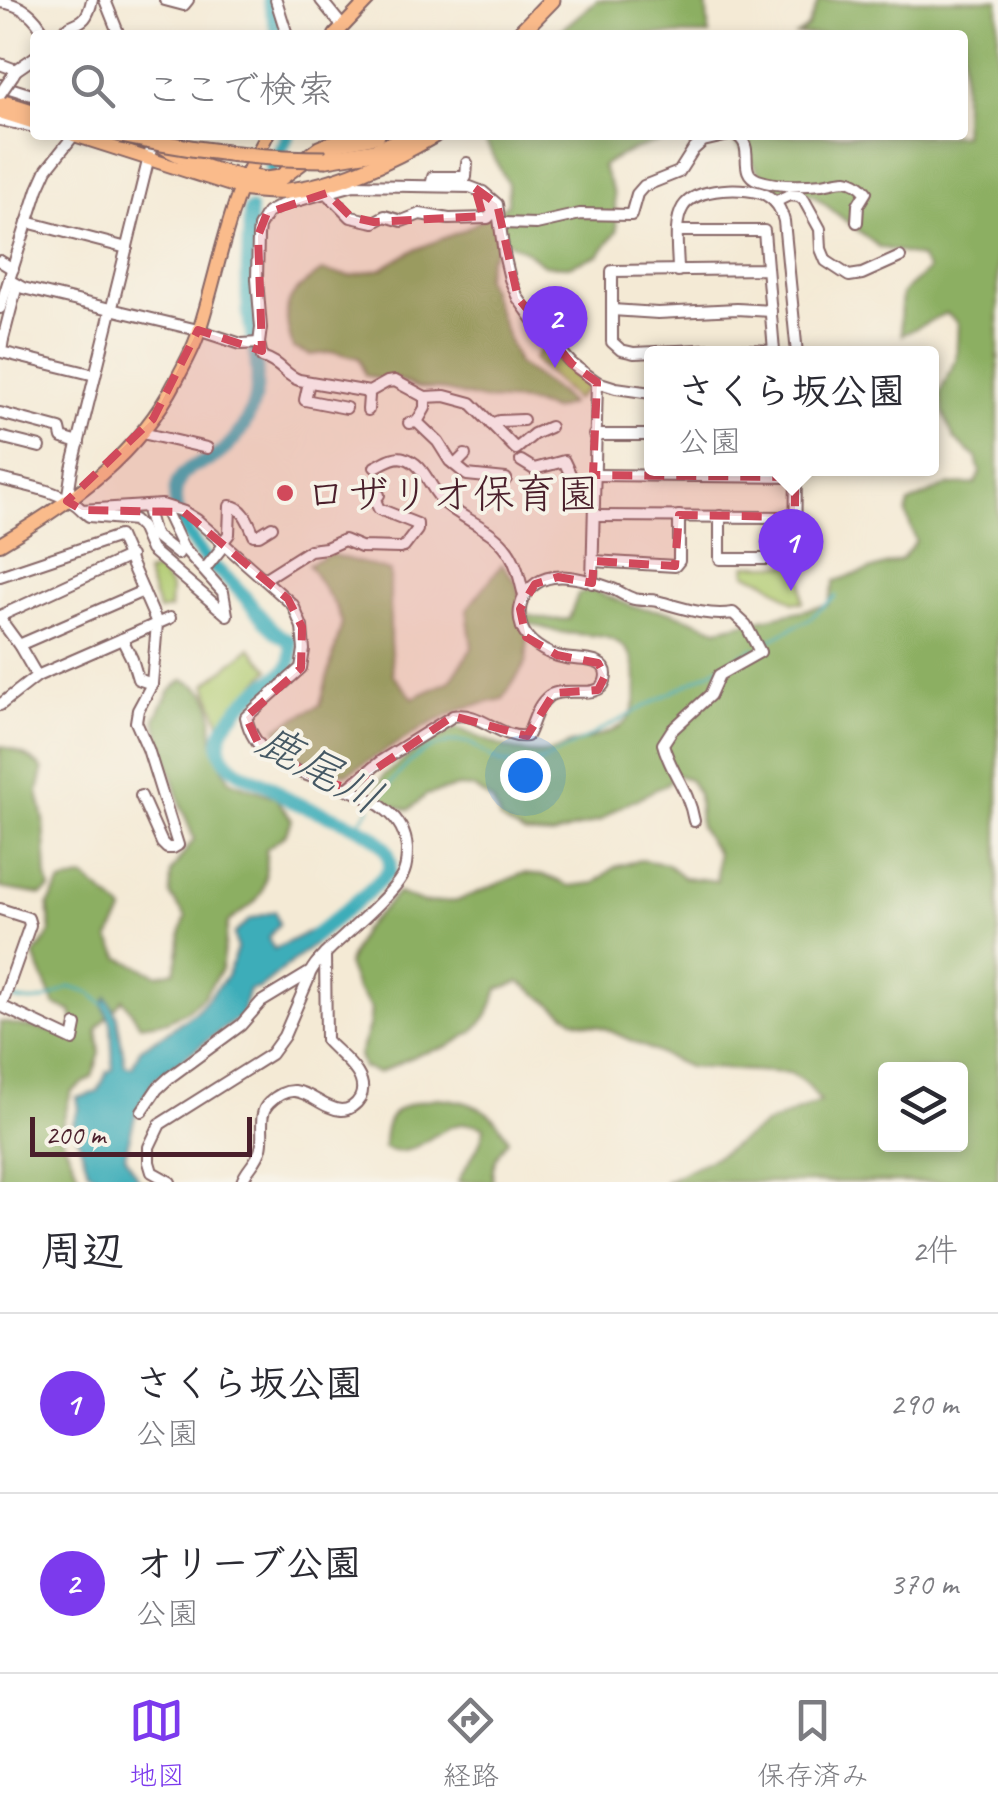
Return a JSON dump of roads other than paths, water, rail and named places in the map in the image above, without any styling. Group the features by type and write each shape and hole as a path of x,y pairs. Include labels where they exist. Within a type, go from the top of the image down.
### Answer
{"highway":[{"path":"528,30 553,0"},
{"path":"0,102 30,109"},
{"path":"149,140 228,154 327,159 375,151 401,140"},
{"path":"242,183 280,178 319,149 351,140"},
{"path":"242,183 286,191 316,185 424,140"}],"main road":[{"path":"340,30 368,0"},
{"path":"0,94 30,108"},
{"path":"0,116 30,124"},
{"path":"89,140 148,160 242,183"},
{"path":"0,544 38,522 116,462 167,398 198,330 242,183 265,140"},
{"path":"153,141 179,158 242,183"}],"street":[{"path":"63,30 85,19 92,0"},
{"path":"104,0 117,30"},
{"path":"165,0 184,5 188,0"},
{"path":"276,0 285,30"},
{"path":"322,0 338,30"},
{"path":"0,2 25,10 42,30"},
{"path":"0,94 15,72 30,61"},
{"path":"0,64 15,72"},
{"path":"0,85 30,94"},
{"path":"70,140 48,169 27,222 1,352 96,375"},
{"path":"501,223 536,224 580,214 631,215 637,194 644,186 680,172 692,150 708,140"},
{"path":"744,140 752,178 783,186 845,180 862,186 866,192 858,205 857,222"},
{"path":"67,501 153,141"},
{"path":"431,186 433,177 466,177 466,163"},
{"path":"550,428 534,434 516,449 471,403 445,396 424,397 395,381 366,392 309,382 294,378 277,362 262,357 259,227 267,213 354,184 475,188 496,204 510,279 535,322 572,364 597,382 644,392"},
{"path":"327,193 351,217 374,222 385,211 402,221 421,209 436,210 448,219 488,218 492,213 490,207 475,188"},
{"path":"678,270 682,209 692,196 702,192 753,191 765,195 775,202 784,221 795,346"},
{"path":"775,202 789,195 804,200 820,229 820,249 826,260 850,276 900,257"},
{"path":"27,222 127,248"},
{"path":"678,231 764,231 774,346"},
{"path":"0,260 22,288 241,344 259,343"},
{"path":"644,354 620,350 612,342 612,271 766,267 788,262"},
{"path":"0,308 13,278"},
{"path":"612,310 771,310"},
{"path":"309,382 305,400 346,408"},
{"path":"592,583 597,382"},
{"path":"366,392 370,398 368,410"},
{"path":"424,397 425,408 414,422 438,442 455,466 467,476 506,479"},
{"path":"0,413 60,429 62,438 79,443"},
{"path":"492,424 523,420"},
{"path":"142,433 207,448"},
{"path":"594,436 644,436"},
{"path":"0,437 40,447"},
{"path":"455,466 466,454"},
{"path":"375,467 394,458 416,464 446,505 487,530 506,548 515,563 524,596"},
{"path":"521,461 534,469 564,461 579,493 594,493"},
{"path":"593,475 644,474"},
{"path":"720,516 720,559 795,559 796,476"},
{"path":"0,479 52,493 77,504 89,516 134,520 151,550 227,615 222,592 182,546 162,505"},
{"path":"264,578 310,550 344,540 361,547 404,547 417,524 379,510 379,495"},
{"path":"82,510 162,505 184,512 288,599 302,627 301,668 246,716 250,734 290,769 348,788 386,810 405,834 407,851 399,881 309,973 261,1002 241,1025 170,1077 142,1111"},
{"path":"146,506 154,535 178,554"},
{"path":"204,570 228,534 230,506 242,513 254,535 272,527"},
{"path":"594,516 795,517"},
{"path":"594,561 676,566 679,516"},
{"path":"0,576 119,536 157,623 152,684 136,722 178,844 173,848 162,843 141,796"},
{"path":"38,676 0,618 130,556"},
{"path":"348,788 381,761 453,716 475,718 522,738 527,736 542,703 554,693 592,692 600,688 605,674 598,663 557,656 538,647 526,637 520,624 524,596 534,584 552,577 573,578 635,599 718,615 733,613 746,624 760,652 719,675 710,694 672,730 663,744 667,761 691,802 694,821"},
{"path":"19,644 143,591"},
{"path":"0,705 38,676 170,618"},
{"path":"122,639 138,680 152,684"},
{"path":"0,909 28,918 30,925 1,1004 73,1040 76,1025"},
{"path":"242,1182 260,1152 264,1108 270,1101 287,1092 302,1092 342,1110 357,1103 362,1094 357,1072 326,1040 325,954"},
{"path":"0,968 12,973"},
{"path":"170,1182 152,1172 148,1162 148,1147 160,1124 270,1054 284,1036 309,973"}],"water":[{"path":"275,911 279,924 268,938 274,949 322,925 329,932 260,988 249,990 241,1016 154,1080 137,1109 125,1155 140,1182 104,1182 88,1170 73,1122 79,1109 77,1098 98,1092 107,1072 113,1069 111,1023 103,1005 107,997 117,1017 125,1065 132,1067 141,1048 199,1008 227,976 237,949 234,934 250,919"}],"waterway":[{"name":"鹿尾川","path":"269,0 277,30"},
{"name":"鹿尾川","path":"271,168 285,140"},
{"name":"鹿尾川","path":"250,210 247,291 257,374 254,403 246,422 227,447 180,479 175,501 183,525 203,556 274,630 290,641 291,658 286,670 251,696 226,725 220,746 223,756 238,771 289,800 370,834 389,857 389,871 313,937"},
{"path":"762,644 809,619 836,596"},
{"path":"376,801 413,760 437,746 465,742 512,765 543,761 755,648"},
{"path":"355,827 371,807"},
{"path":"13,999 42,1000 69,987 90,993 103,1004"}],"place":[{"name":"オリーブ公園","path":"555,368"},
{"name":"ロザリオ保育園","path":"285,493"},
{"name":"さくら坂公園","path":"791,591"}]}
